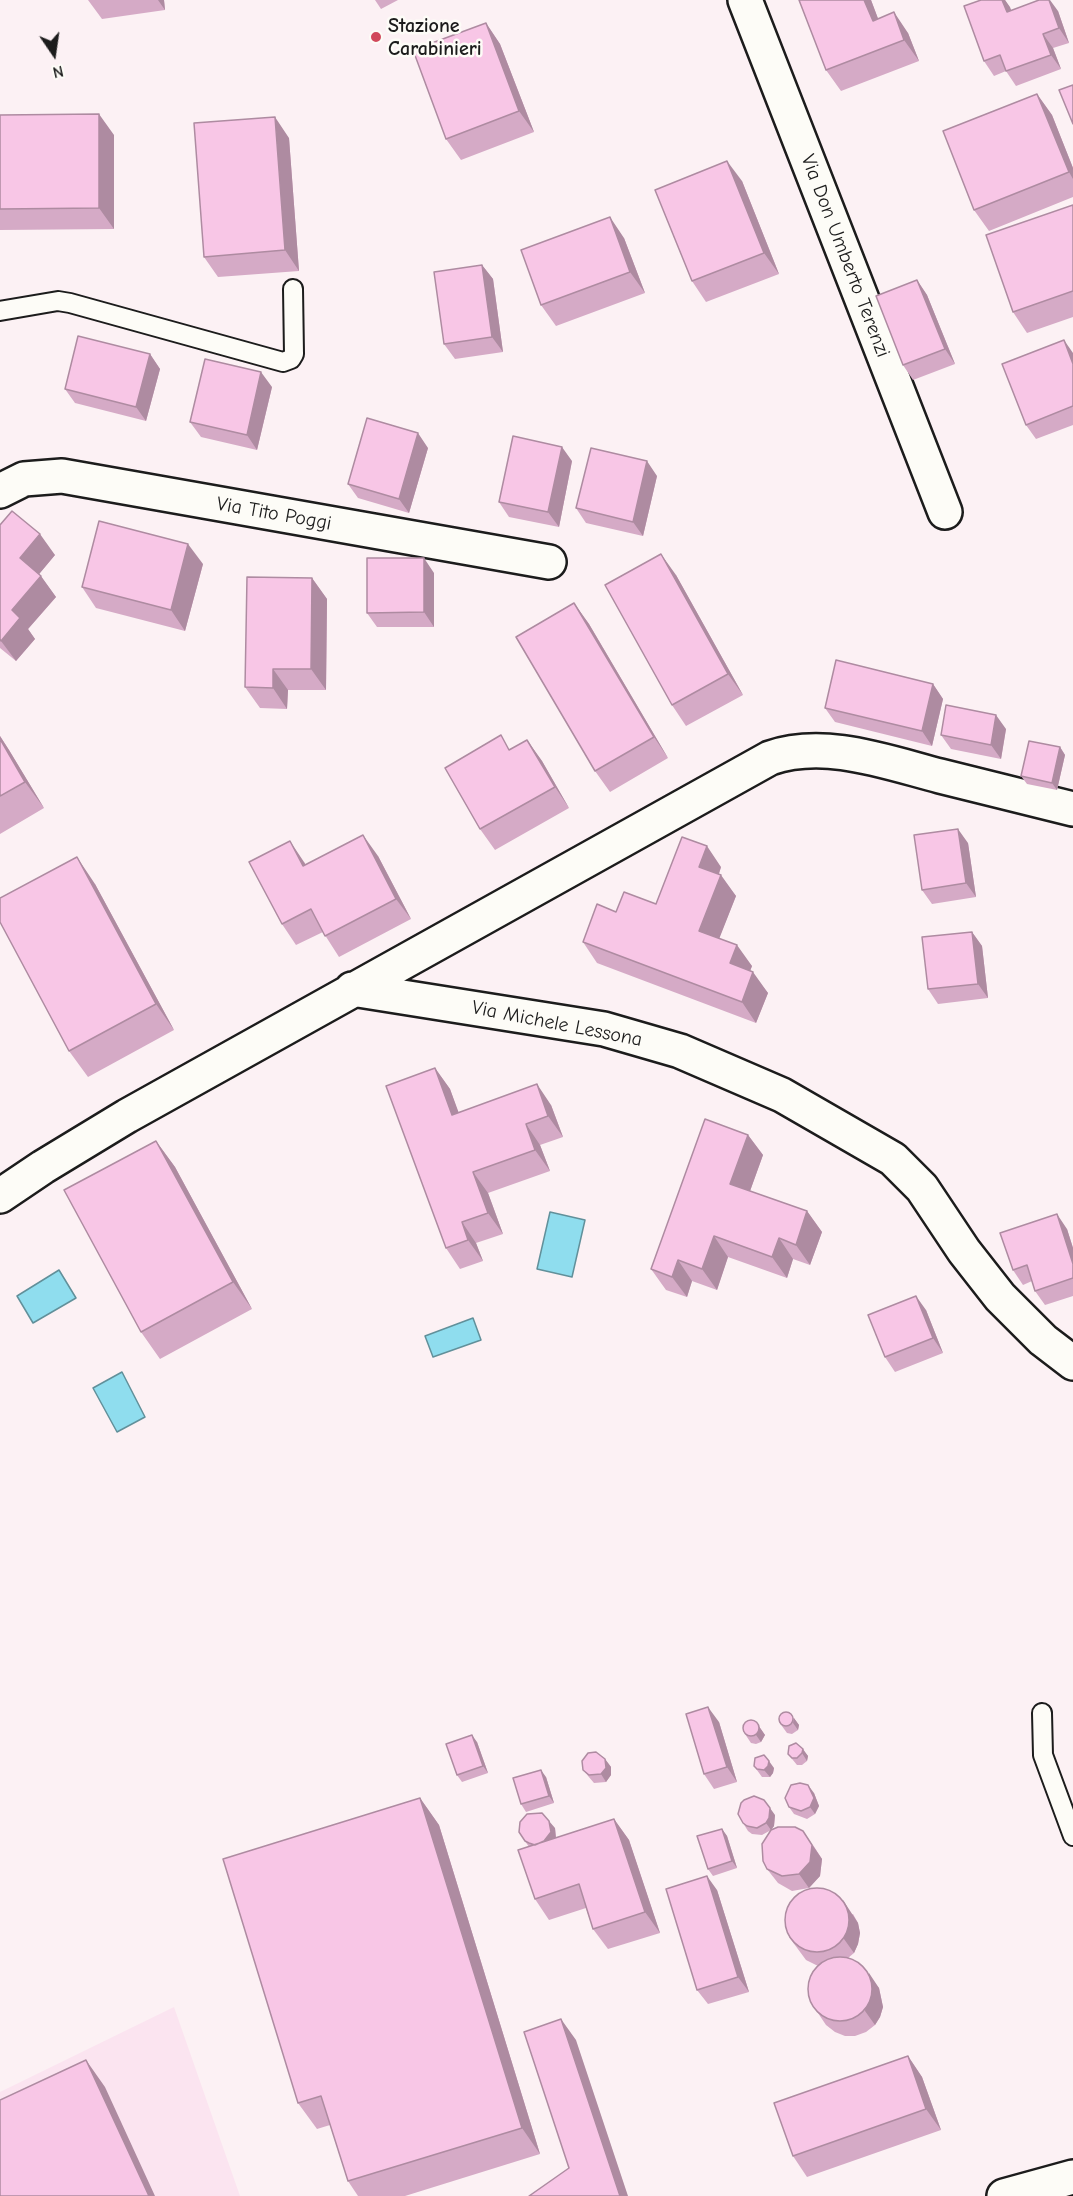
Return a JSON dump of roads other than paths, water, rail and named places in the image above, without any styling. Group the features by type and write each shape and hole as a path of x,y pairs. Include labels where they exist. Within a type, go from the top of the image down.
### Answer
{"street":[{"name":"Via Don Umberto Terenzi","path":"745,0 945,512"},
{"name":"Via Tito Poggi","path":"0,491 24,479 62,476 549,562"},
{"path":"0,1196 92,1137 352,989 754,765 785,753 806,751 849,754 1073,809"},
{"name":"Via Michele Lessona","path":"352,989 604,1029 689,1055 782,1095 893,1159 922,1188 964,1251 1000,1297 1043,1340 1073,1363"},
{"path":"1004,2196 1073,2177"}],"lane":[{"path":"0,311 58,301 70,303 283,362 291,359 294,354 293,289"},
{"path":"1042,1713 1043,1755 1073,1836"}],"water":[{"path":"550,1212 585,1220 572,1277 537,1269"},
{"path":"59,1270 76,1298 33,1323 17,1296"},
{"path":"473,1318 481,1340 433,1357 425,1336"},
{"path":"122,1372 145,1417 117,1432 93,1388"}],"place":[{"name":"Stazione Carabinieri","path":"376,37"}]}
